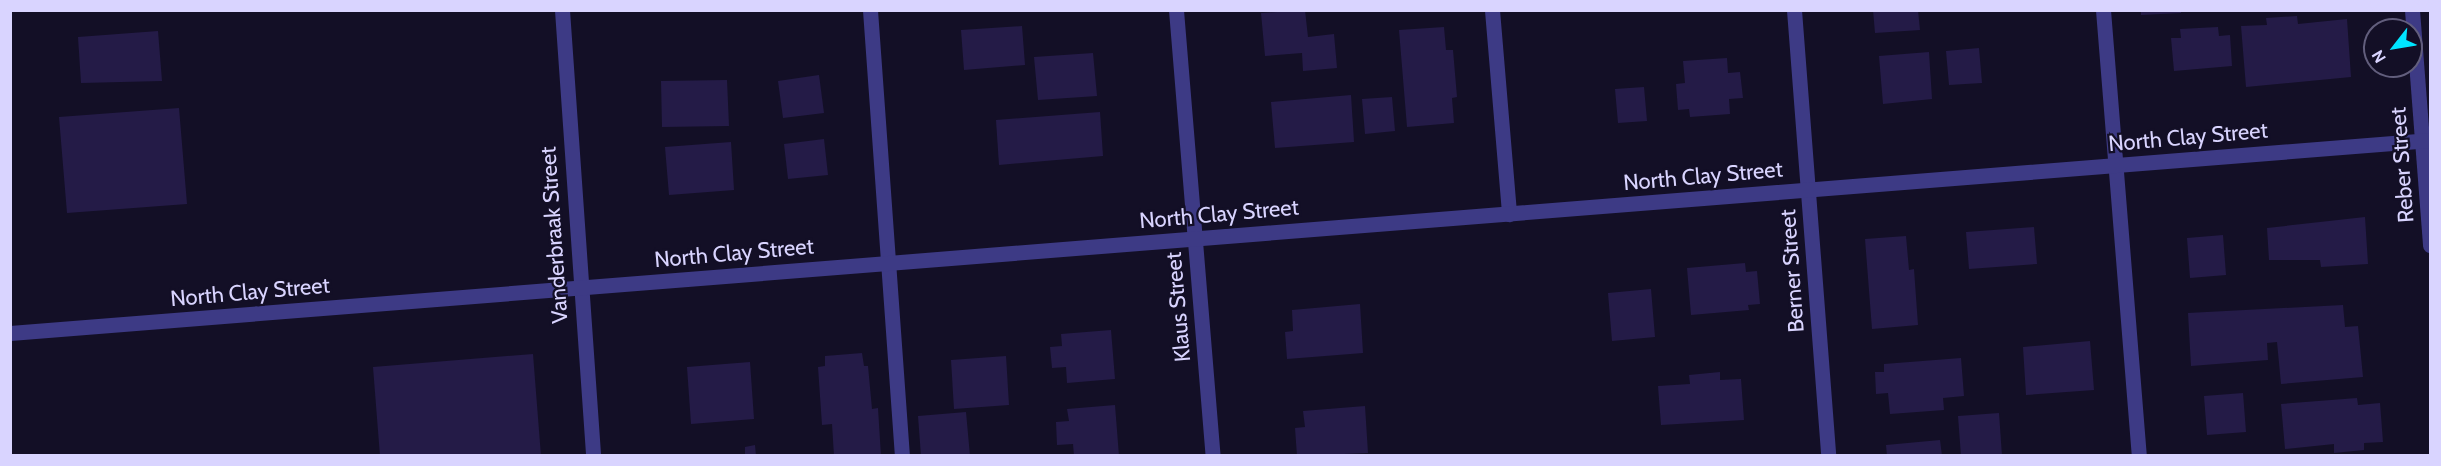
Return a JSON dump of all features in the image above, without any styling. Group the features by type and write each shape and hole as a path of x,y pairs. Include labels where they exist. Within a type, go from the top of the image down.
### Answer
{"street":[{"name":"Vanderbraak Street","path":"562,10 593,456"},
{"path":"870,10 902,456"},
{"name":"Klaus Street","path":"1176,10 1213,456"},
{"path":"1492,10 1509,214"},
{"name":"Berner Street","path":"1794,10 1828,456"},
{"path":"2103,10 2139,456"},
{"name":"Reber Street","path":"2412,10 2426,140 2430,245"},
{"name":"North Clay Street","path":"10,333 2426,140"}],"building":[{"path":"1305,10 1308,37 1334,34 1337,68 1303,71 1302,53 1265,56 1261,13"},
{"path":"1873,10 1918,10 1920,30 1875,33"},
{"path":"2141,10 2181,10 2181,13 2141,15"},
{"path":"2297,16 2298,24 2347,19 2351,77 2246,87 2241,26 2267,25 2266,18"},
{"path":"1022,26 1025,65 964,70 961,30"},
{"path":"1444,27 1446,50 1453,50 1457,97 1452,98 1454,123 1407,127 1399,30"},
{"path":"2218,27 2219,36 2230,35 2232,66 2174,71 2171,38 2181,38 2180,29"},
{"path":"158,31 162,81 81,83 78,37"},
{"path":"1979,48 1982,83 1949,85 1946,51"},
{"path":"1929,52 1932,99 1883,104 1879,56"},
{"path":"1093,53 1097,96 1038,100 1034,57"},
{"path":"1727,58 1728,73 1740,72 1743,98 1729,99 1730,114 1690,117 1689,109 1678,110 1676,84 1685,83 1683,61"},
{"path":"819,75 824,113 783,118 778,81"},
{"path":"727,80 729,126 662,127 661,81"},
{"path":"1644,87 1647,121 1618,123 1615,89"},
{"path":"1351,95 1354,142 1275,148 1271,102"},
{"path":"1392,97 1395,131 1365,134 1362,99"},
{"path":"179,108 187,204 67,213 59,117"},
{"path":"1100,112 1103,156 999,165 996,120"},
{"path":"824,139 828,175 788,179 784,144"},
{"path":"731,142 734,190 669,195 665,147"},
{"path":"2365,217 2368,264 2321,267 2320,260 2269,260 2267,228"},
{"path":"2034,227 2037,264 1969,269 1966,232"},
{"path":"2223,235 2226,275 2190,278 2187,238"},
{"path":"1906,236 1909,270 1914,269 1918,325 1872,329 1865,239"},
{"path":"1745,263 1746,272 1757,271 1760,304 1748,305 1749,310 1691,315 1687,268"},
{"path":"1651,289 1655,337 1612,341 1608,293"},
{"path":"1360,304 1363,353 1287,359 1285,332 1293,331 1292,310"},
{"path":"2343,305 2345,327 2358,326 2363,377 2281,384 2277,342 2267,343 2268,360 2191,366 2188,313"},
{"path":"1111,330 1115,379 1067,383 1066,367 1052,368 1050,347 1062,346 1061,334"},
{"path":"2090,341 2094,390 2026,395 2023,347"},
{"path":"862,353 864,366 868,366 872,409 878,408 881,456 834,456 832,424 822,425 818,367 825,366 825,356"},
{"path":"533,354 541,456 380,456 373,367"},
{"path":"1006,356 1009,405 954,409 951,360"},
{"path":"1961,358 1964,396 1943,398 1944,410 1890,414 1888,393 1876,394 1875,372 1884,372 1884,364"},
{"path":"750,362 754,419 691,424 687,367"},
{"path":"1720,372 1720,380 1741,379 1744,420 1661,425 1658,386 1690,384 1689,375"},
{"path":"2243,393 2246,432 2207,435 2204,396"},
{"path":"2357,398 2358,405 2380,403 2383,442 2364,443 2364,450 2334,453 2334,444 2285,449 2281,404"},
{"path":"1115,405 1119,456 1074,456 1073,444 1057,445 1056,422 1069,421 1067,409"},
{"path":"1365,406 1368,453 1297,456 1295,428 1305,427 1303,411"},
{"path":"966,412 970,456 921,456 918,416"},
{"path":"1999,413 2002,456 1961,456 1958,416"},
{"path":"1940,440 1942,456 1887,456 1886,445"},
{"path":"755,445 756,456 745,456 745,447"}]}
